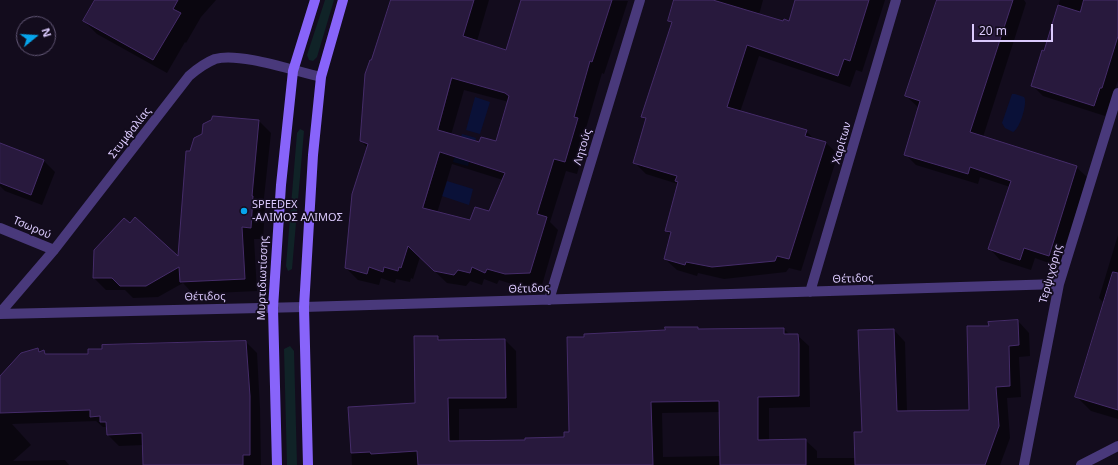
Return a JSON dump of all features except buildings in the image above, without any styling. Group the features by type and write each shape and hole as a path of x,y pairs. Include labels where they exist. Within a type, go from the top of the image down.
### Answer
{"street":[{"name":"Μυρτιδιωτίσσης","path":"277,465 273,308 280,185 293,71 315,0"},
{"path":"308,465 304,307 313,155 321,77 343,0"},
{"name":"Λητούς","path":"549,300 640,0"},
{"name":"Χαρίτων","path":"810,292 896,0"},
{"name":"Στυμφαλίας","path":"0,314 54,250 189,76 202,65 215,60 239,57 321,77"},
{"name":"Τερψιχόρης","path":"1024,465 1059,284 1118,93"},
{"name":"Τσωρού","path":"0,228 54,250"},
{"name":"Θέτιδος","path":"0,314 273,308 1059,284"},
{"path":"1081,465 1118,446"}],"green space":[{"path":"325,0 334,0 317,57 313,61 309,60 307,55"},
{"path":"300,129 304,131 292,269 288,271 286,266 297,133"},
{"path":"290,346 294,351 297,465 287,465 284,349"}],"shaded area":[{"path":"1012,94 1024,97 1025,100 1021,121 1016,130 1013,132 1005,128 1002,123"},
{"path":"475,97 490,102 480,134 466,130"},
{"path":"462,134 476,138 468,166 453,162"},
{"path":"447,181 473,189 469,205 442,196"}],"place":[{"name":"SPEEDEX -ΑΛΙΜΟΣ ΑΛΙΜΟΣ","path":"244,211"}]}
